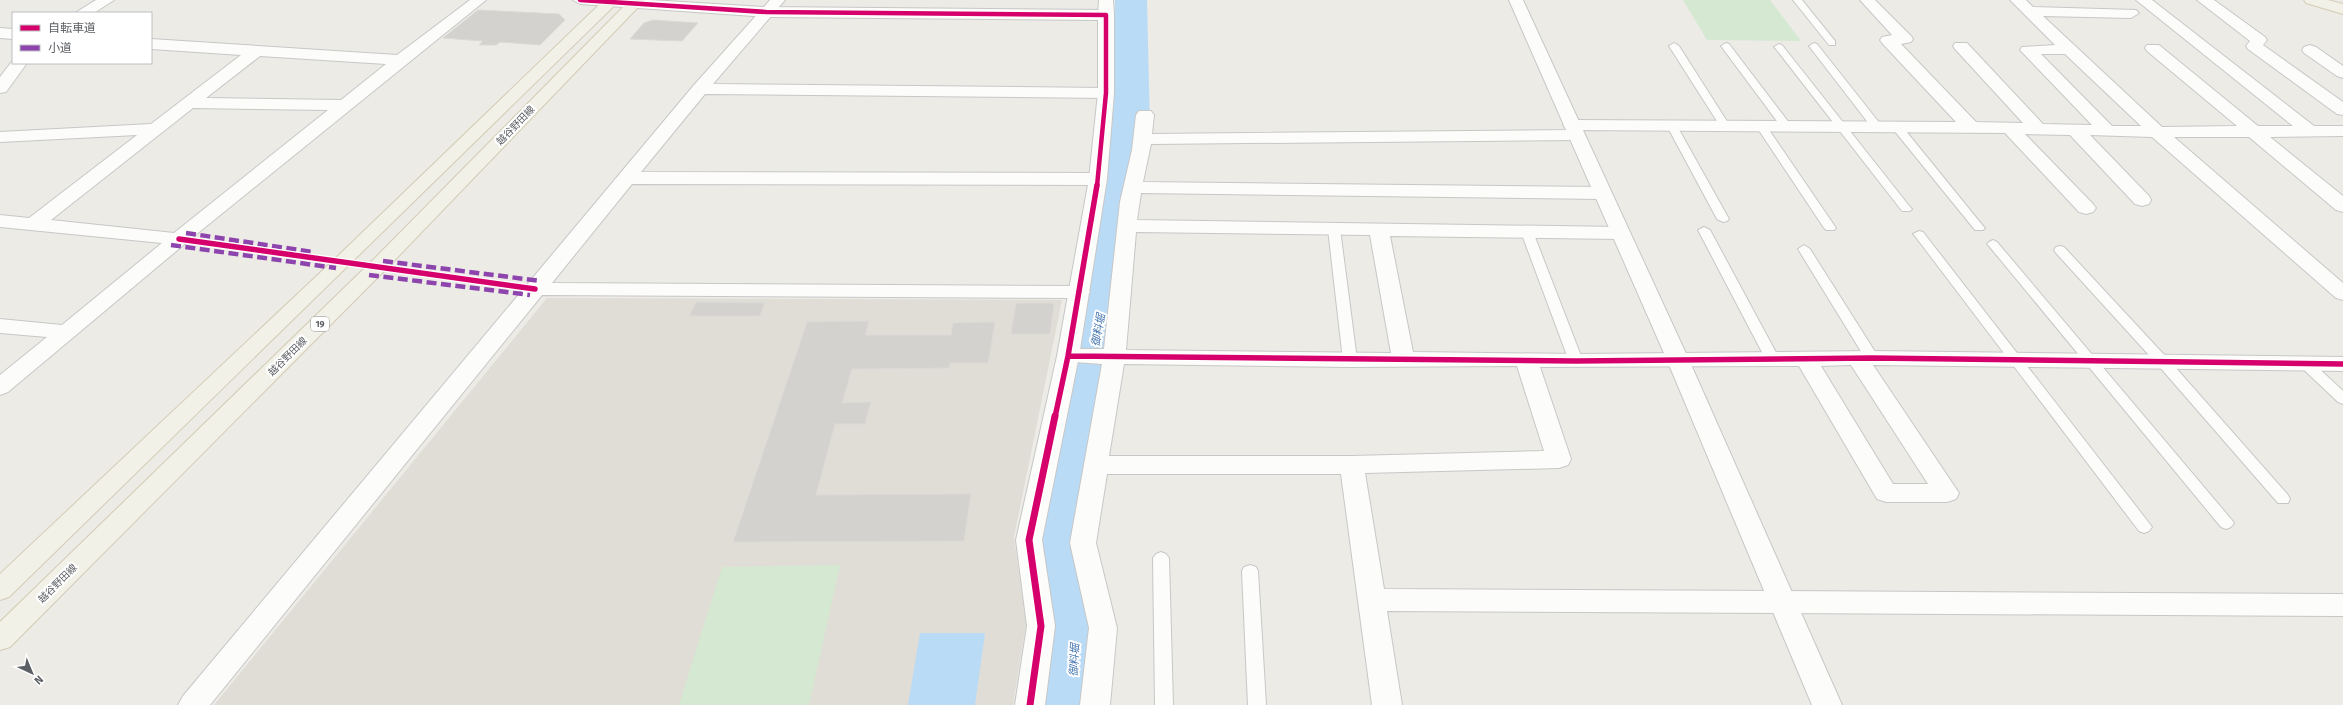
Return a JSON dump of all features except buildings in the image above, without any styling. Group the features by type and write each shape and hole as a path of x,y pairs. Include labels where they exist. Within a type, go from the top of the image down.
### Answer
{"main road":[{"path":"2310,0 2343,9"},
{"name":"越谷野田線","path":"0,590 348,257 612,1"},
{"name":"越谷野田線","path":"0,639 384,261 636,2"}],"street":[{"path":"85,12 107,0"},
{"path":"0,387 344,105 479,0"},
{"path":"580,0 772,6 1106,8 1106,93 1098,179 1080,292 1073,356 1029,540 1041,626 1030,705"},
{"path":"1516,0 1678,360 1827,705"},
{"path":"1867,0 1905,40 1888,40 1971,127"},
{"path":"2143,0 2311,132"},
{"path":"2204,0 2259,40 2254,46 2343,110"},
{"path":"2023,5 2131,13"},
{"path":"2023,5 2157,132 2343,294"},
{"path":"193,705 700,89 772,6"},
{"path":"0,33 12,34"},
{"path":"152,44 401,60"},
{"path":"1962,46 2038,129"},
{"path":"2154,48 2343,206"},
{"path":"2069,49 2028,50 2107,130"},
{"path":"2310,50 2343,73"},
{"path":"34,224 256,51"},
{"path":"0,88 18,64"},
{"path":"700,89 1106,93"},
{"path":"188,104 344,105"},
{"path":"1095,705 1103,628 1083,543 1097,465 1109,357 1127,226 1145,115"},
{"path":"1142,140 1574,130 1672,126 1971,127 2157,132 2343,131"},
{"path":"2010,128 2086,208"},
{"path":"0,137 155,129"},
{"path":"2075,130 2142,200"},
{"path":"627,178 1098,179"},
{"path":"1133,188 1602,193"},
{"path":"0,221 179,239"},
{"path":"1127,226 1620,233"},
{"path":"1379,230 1402,353"},
{"path":"535,289 1080,292"},
{"path":"0,326 67,332"},
{"path":"1073,356 1350,360 1526,359 1576,361 1864,358 2343,364"},
{"path":"1805,358 1886,493 1947,493 1864,358"},
{"path":"1097,465 1352,465 1559,459 1526,359"},
{"path":"1352,465 1373,600 1387,705"},
{"path":"1373,600 2343,605"}],"lane":[{"path":"1797,0 1832,43"},
{"path":"1674,46 1724,126"},
{"path":"1726,46 1786,126"},
{"path":"1814,46 1878,127"},
{"path":"1779,47 1906,209"},
{"path":"1672,126 1723,219"},
{"path":"1761,126 1830,228"},
{"path":"1897,127 1979,228"},
{"path":"1334,229 1350,360"},
{"path":"1704,230 1772,358"},
{"path":"1527,232 1576,361"},
{"path":"1919,234 2144,527"},
{"path":"1993,244 2226,522"},
{"path":"1804,248 1864,358"},
{"path":"2060,250 2163,362 2283,499"},
{"path":"2306,364 2343,399"},
{"path":"1161,558 1164,705"},
{"path":"1250,571 1257,705"}],"shaded area":[{"path":"547,298 1062,300 1014,537 1026,624 1013,705 214,705"}],"green space":[{"path":"1683,0 1770,0 1801,41 1707,40"},
{"path":"840,565 809,705 679,705 722,567"}],"water":[{"path":"920,633 985,633 975,705 908,705"}],"waterway":[{"name":"御料堀","path":"1071,705 1076,611 1058,537 1098,329 1131,128 1131,0"}],"marked path":[{"path":"186,233 313,252"},
{"path":"171,245 336,268"},
{"path":"383,261 541,281"},
{"path":"369,275 530,295"}],"cycle path":[{"path":"580,0 766,12 1106,15 1106,93 1098,179 1068,356 1029,540 1041,626 1030,705"},
{"path":"179,239 535,289"},
{"path":"1068,356 1350,360 1526,359 1576,361 1872,358 2343,364"}]}
